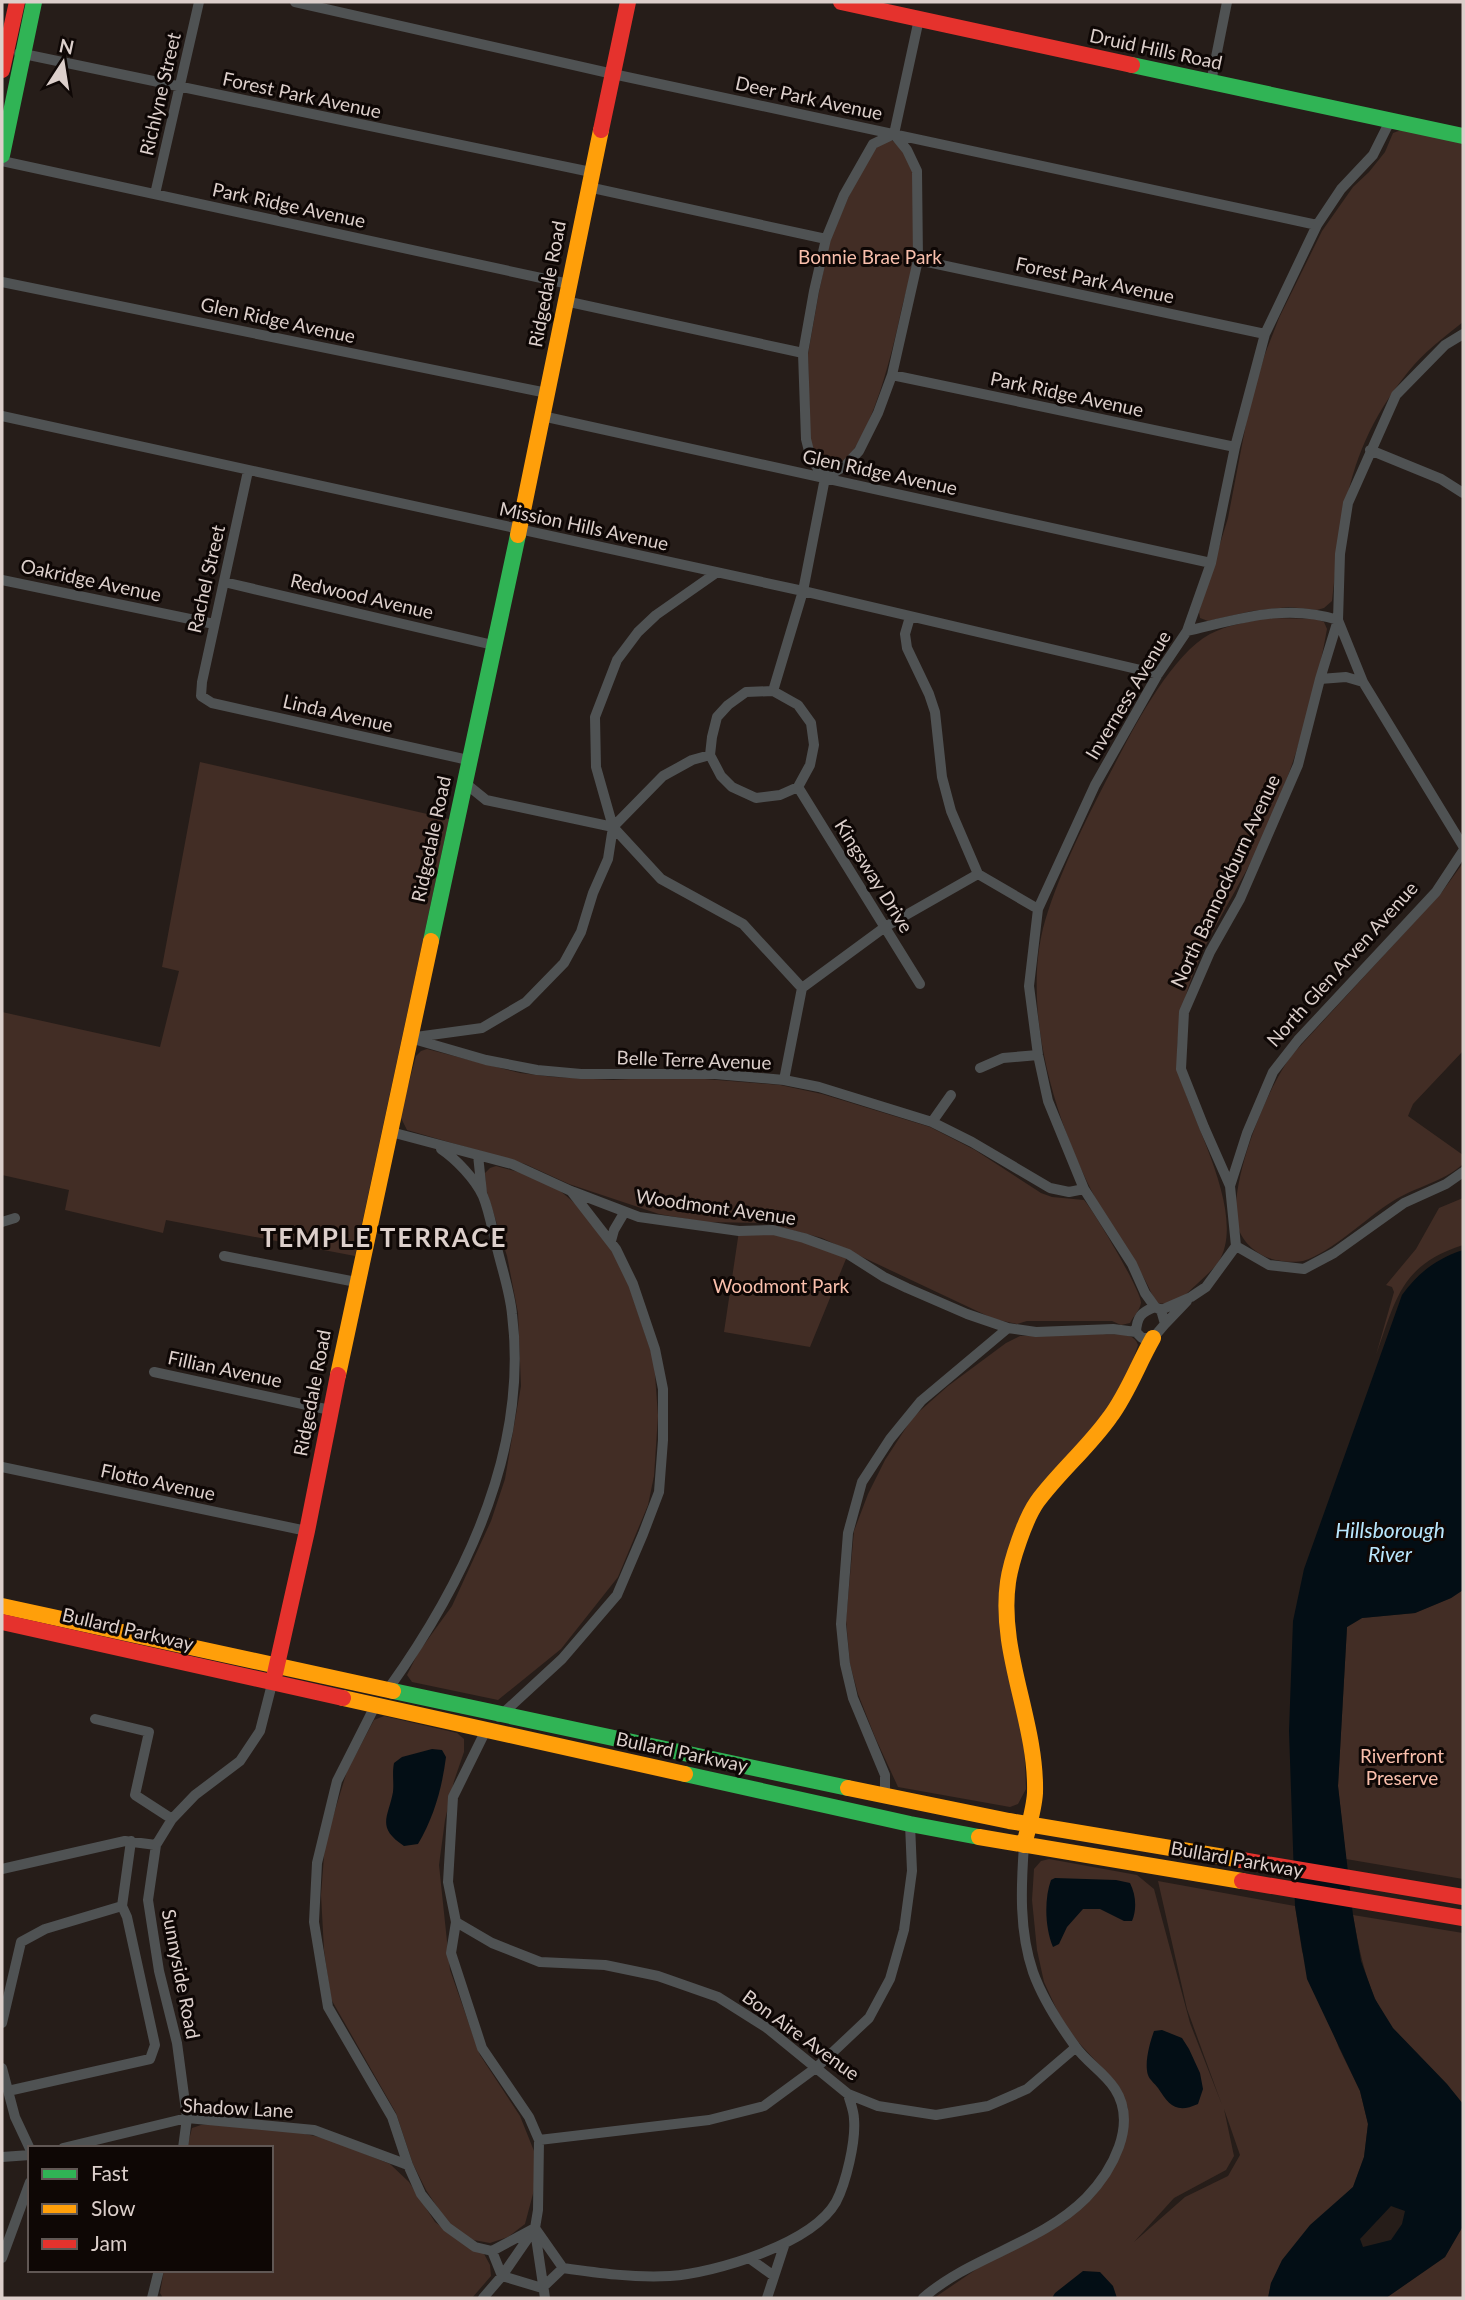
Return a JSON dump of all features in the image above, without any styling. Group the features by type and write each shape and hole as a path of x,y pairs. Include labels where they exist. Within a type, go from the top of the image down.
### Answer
{"main road":[{"path":"2,70 17,2"},
{"path":"2,155 34,2"},
{"name":"Ridgedale Road","path":"272,1684 307,1531 356,1282 391,1132 519,530 628,2"},
{"name":"Druid Hills Road","path":"841,2 1463,136"},
{"path":"1024,1845 1034,1794 1030,1737 1007,1626 1008,1583 1018,1545 1036,1504 1110,1418 1131,1385 1139,1362 1142,1328"},
{"name":"Bullard Parkway","path":"2,1606 885,1796 1028,1824 1463,1897"},
{"name":"Bullard Parkway","path":"2,1622 910,1824 1463,1918"}],"street":[{"name":"Richlyne Street","path":"155,194 199,2"},
{"name":"Deer Park Avenue","path":"295,2 613,74 1317,225"},
{"path":"1211,82 1227,2"},
{"path":"894,134 919,19"},
{"name":"Forest Park Avenue","path":"6,50 590,180 826,239"},
{"name":"Inverness Avenue","path":"1165,1324 1158,1308 1145,1293 1132,1264 1084,1189 1048,1101 1038,1055 1029,986 1038,909 1095,785 1158,674 1187,631 1210,563 1235,447 1265,334 1317,225 1341,189 1373,155 1390,121"},
{"path":"774,691 803,592 825,478 811,459 806,439 803,353 814,290 826,239 844,195 873,144 894,134"},
{"path":"825,478 846,465 859,451 878,414 892,375 918,260 917,171 907,150 894,134"},
{"name":"Park Ridge Avenue","path":"2,161 569,284"},
{"name":"Forest Park Avenue","path":"918,260 1265,334"},
{"name":"Glen Ridge Avenue","path":"2,282 547,393"},
{"path":"565,301 803,353"},
{"name":"North Bannockburn Avenue","path":"1230,1186 1181,1069 1184,1012 1210,952 1240,899 1298,765 1338,620 1340,554 1348,503 1396,395 1445,345 1463,334"},
{"name":"Park Ridge Avenue","path":"892,375 1235,447"},
{"name":"Mission Hills Avenue","path":"2,416 803,592 1158,674"},
{"name":"Glen Ridge Avenue","path":"542,416 1210,563"},
{"path":"1370,450 1441,479 1463,493"},
{"name":"Rachel Street","path":"201,695 248,471"},
{"path":"410,1038 482,1028 526,1002 564,964 581,932 593,892 608,859 612,827 596,767 595,718 617,660 638,632 656,615 716,573"},
{"name":"Oakridge Avenue","path":"2,580 214,624"},
{"name":"Redwood Avenue","path":"224,582 493,645"},
{"path":"1187,631 1258,615 1292,612 1317,613 1338,620 1363,682 1463,848"},
{"path":"910,617 905,634 907,648 935,712 942,777 951,811 978,874 1038,909"},
{"path":"1320,679 1346,677 1363,682"},
{"path":"774,691 798,705 811,723 814,745 810,765 798,787 780,795 756,799 732,787 721,776 710,755 717,717 728,705 746,692 774,691"},
{"name":"Linda Avenue","path":"201,695 212,703 468,760"},
{"path":"612,827 663,776 692,760 710,755"},
{"path":"465,783 486,800 612,827 661,879 743,925 802,988"},
{"name":"Kingsway Drive","path":"798,787 920,984"},
{"name":"North Glen Arven Avenue","path":"1236,1246 1230,1186 1247,1133 1273,1072 1298,1040 1436,892 1463,848"},
{"path":"784,1080 802,988 885,927 978,874"},
{"name":"Belle Terre Avenue","path":"410,1038 486,1060 537,1070 581,1074 715,1074 784,1080 856,1098 932,1122 972,1142 1049,1188 1069,1192 1084,1189"},
{"path":"980,1068 1003,1058 1038,1055"},
{"path":"932,1122 951,1096"},
{"name":"Woodmont Avenue","path":"391,1132 512,1164 624,1213 739,1231 773,1230 804,1238 848,1254 906,1288 1007,1328 1036,1332 1142,1328 1158,1308"},
{"path":"435,1144 457,1160 482,1195"},
{"path":"389,1688 453,1586 491,1503 504,1460 515,1370 512,1314 482,1195 478,1155"},
{"path":"1145,1293 1142,1328 1165,1324 1191,1297 1206,1287 1236,1246 1269,1265 1304,1269 1334,1253 1404,1203 1446,1184 1463,1172"},
{"path":"543,2293 535,2228 538,2210 539,2140 529,2117 482,2048 451,1953 456,1922 448,1882 453,1797 484,1730 562,1659 617,1595 659,1492 663,1389 655,1349 633,1284 611,1241 571,1191"},
{"path":"611,1241 624,1213"},
{"path":"2,1222 15,1218"},
{"path":"224,1256 356,1282"},
{"path":"1158,1308 1191,1297"},
{"path":"885,1796 885,1775 853,1698 845,1664 841,1624 848,1533 862,1482 890,1439 921,1401 1007,1328"},
{"name":"Fillian Avenue","path":"154,1372 330,1410"},
{"name":"Flotto Avenue","path":"2,1467 307,1531"},
{"name":"Sunnyside Road","path":"183,2146 187,2118 177,2043 159,1971 148,1900 156,1845 172,1819 195,1795 240,1761 260,1731 272,1684"},
{"path":"374,1706 337,1781 317,1863 314,1922 328,2007 392,2117 421,2194 447,2227 475,2247 492,2251 535,2228"},
{"path":"95,1719 149,1732 135,1796 172,1819"},
{"path":"539,2140 720,2117 764,2106 817,2067 869,2018 890,1979 904,1930 912,1871 910,1824"},
{"path":"2,1869 125,1840 156,1845"},
{"path":"8,2091 150,2059 155,2045 127,1917 122,1906 131,1842"},
{"path":"923,2298 941,2283 1056,2223 1086,2198 1118,2154 1125,2111 1115,2090 1075,2048 1033,1972 1021,1902 1024,1845"},
{"path":"2,2024 21,1942 45,1929 122,1906"},
{"name":"Bon Aire Avenue","path":"456,1922 492,1942 540,1962 605,1965 658,1976 718,1997 767,2028 848,2094 878,2106 936,2115 988,2106 1027,2090 1075,2048"},
{"path":"2,2068 15,2117 29,2146"},
{"path":"535,2228 563,2268 599,2273 670,2276 713,2270 786,2243 816,2224 835,2203 852,2154 854,2119 848,2094"},
{"name":"Shadow Lane","path":"71,2146 187,2118 313,2130 408,2165"},
{"path":"2,2157 28,2155"},
{"path":"2,2258 28,2187"},
{"path":"482,2298 502,2276 535,2228"},
{"path":"767,2298 786,2243"},
{"path":"492,2251 502,2276 543,2293"},
{"path":"749,2258 775,2276"},
{"path":"543,2293 563,2268"},
{"path":"152,2298 158,2272"}],"green space":[{"path":"1401,130 1463,141 1463,322 1414,365 1388,399 1372,426 1351,480 1332,601 1317,610 1289,607 1252,611 1208,621 1200,618 1199,612 1228,518 1250,403 1279,318 1322,231 1353,187 1385,152 1393,133"},
{"name":"Bonnie Brae Park","path":"890,139 904,154 913,174 915,230 911,272 886,373 866,428 854,450 840,465 825,470 815,458 810,440 808,354 819,292 830,240 849,196 868,158 881,142"},
{"path":"1266,618 1316,619 1324,622 1327,629 1309,711 1283,790 1261,842 1200,958 1183,1006 1177,1063 1222,1194 1226,1241 1217,1264 1188,1292 1175,1301 1157,1303 1087,1181 1058,1109 1040,1032 1038,956 1045,921 1069,858 1119,756 1158,689 1183,656 1210,634 1230,626"},
{"path":"200,762 449,819 355,1256 166,1220 163,1233 65,1210 69,1190 2,1175 2,1012 160,1047 179,971 162,967"},
{"path":"1463,863 1463,1051 1413,1104 1408,1116 1463,1155 1463,1164 1447,1175 1393,1201 1314,1257 1294,1262 1266,1257 1250,1246 1242,1236 1237,1224 1236,1199 1245,1156 1271,1090 1291,1056 1442,892"},
{"path":"427,1049 520,1073 554,1077 613,1080 705,1079 780,1085 822,1094 930,1127 975,1150 1041,1193 1052,1197 1084,1200 1126,1268 1139,1296 1140,1306 1130,1323 1121,1325 1112,1321 1027,1321 1017,1324 994,1319 822,1238 765,1223 704,1222 659,1214 569,1184 525,1164 407,1130 400,1116 416,1056"},
{"path":"496,1166 538,1177 558,1189 584,1211 607,1242 627,1280 654,1361 658,1416 654,1476 648,1505 618,1577 561,1649 498,1700 412,1682 407,1675 418,1653 452,1606 491,1521 505,1479 521,1386 518,1313 507,1256 486,1189 485,1173"},
{"path":"1463,1198 1463,1245 1442,1253 1413,1274 1396,1301 1376,1355 1394,1292 1392,1287 1386,1285 1416,1249 1439,1208"},
{"name":"Woodmont Park","path":"773,1230 848,1254 810,1347 724,1332 739,1231"},
{"path":"1119,1334 1133,1338 1138,1345 1122,1392 1069,1459 1002,1581 1024,1739 1026,1789 1018,1804 1010,1807 898,1787 858,1694 850,1664 846,1620 854,1531 868,1494 885,1460 913,1417 948,1386 1006,1343 1020,1336"},
{"name":"Riverfront Preserve","path":"1463,1590 1463,1879 1346,1859 1338,1786 1347,1627 1362,1618 1415,1613"},
{"path":"384,1716 457,1733 464,1739 464,1752 445,1820 439,1865 450,1970 480,2055 520,2116 534,2151 534,2190 525,2224 508,2237 490,2243 468,2239 447,2222 426,2190 413,2164 396,2113 331,1999 324,1950 321,1895 325,1843 347,1771 374,1720"},
{"path":"1049,1859 1137,1875 1154,1889 1190,2023 1222,2105 1187,2009 1158,1881 1295,1906 1302,1951 1339,2048 1360,2091 1368,2124 1364,2157 1353,2187 1271,2283 1268,2298 934,2298 981,2266 1065,2222 1100,2189 1126,2131 1128,2108 1119,2086 1062,2021 1044,1982 1037,1950 1032,1900 1034,1869 1041,1861","holes":["1224,2109 1240,2155 1228,2176 1185,2197 1134,2242 1174,2198 1226,2170 1234,2156"]},
{"path":"1353,1915 1463,1933 1463,2104 1400,2038 1384,2015 1366,1974"},
{"path":"201,2125 301,2133 328,2139 390,2164 409,2182 435,2222 460,2241 483,2252 490,2265 491,2276 472,2298 163,2298 160,2293 164,2272 273,2272 273,2146 188,2146 192,2128"},
{"path":"1463,2226 1463,2298 1386,2298 1445,2257"}],"water":[{"name":"Hillsborough River","path":"1463,1250 1463,1590 1415,1613 1362,1618 1347,1627 1338,1786 1353,1915 1361,1961 1375,1999 1393,2028 1463,2104 1463,2226 1445,2257 1386,2298 1268,2298 1271,2283 1282,2260 1310,2225 1353,2187 1364,2157 1368,2124 1360,2091 1307,1979 1295,1906 1289,1731 1293,1621 1304,1569 1402,1295 1429,1267","holes":["1391,2206 1405,2211 1402,2224 1391,2240 1363,2247 1360,2239"]},
{"path":"432,1749 442,1750 446,1757 436,1802 418,1844 404,1846 390,1833 386,1822 393,1792 394,1763 402,1757"},
{"path":"1055,1878 1130,1883 1135,1902 1132,1921 1124,1921 1100,1909 1083,1909 1067,1927 1059,1944 1053,1947 1048,1931 1046,1905 1051,1880"},
{"path":"1162,2030 1182,2038 1189,2049 1200,2073 1203,2089 1198,2104 1184,2108 1174,2106 1149,2077 1147,2065 1151,2041 1154,2031"},
{"path":"1083,2271 1100,2272 1113,2286 1117,2298 1052,2298"}],"traffic: fast":[{"path":"2,155 34,2"},
{"path":"1132,65 1463,136"},
{"path":"431,941 518,535"},
{"path":"393,1691 848,1788"},
{"path":"685,1774 979,1837"}],"traffic: slow":[{"path":"518,535 601,130"},
{"path":"338,1375 431,941"},
{"path":"1024,1845 1035,1793 1034,1766 1008,1635 1006,1608 1012,1563 1032,1509 1110,1417 1153,1338"},
{"path":"2,1606 393,1691"},
{"path":"343,1698 685,1774"},
{"path":"848,1788 1009,1821 1242,1860"},
{"path":"979,1837 1242,1881"}],"traffic: jam":[{"path":"2,70 17,2"},
{"path":"601,130 628,2"},
{"path":"841,2 1132,65"},
{"path":"274,1678 338,1375"},
{"path":"2,1622 343,1698"},
{"path":"1242,1860 1463,1897"},
{"path":"1242,1881 1463,1918"}],"district":[{"name":"TEMPLE TERRACE","path":"384,1238"}]}
